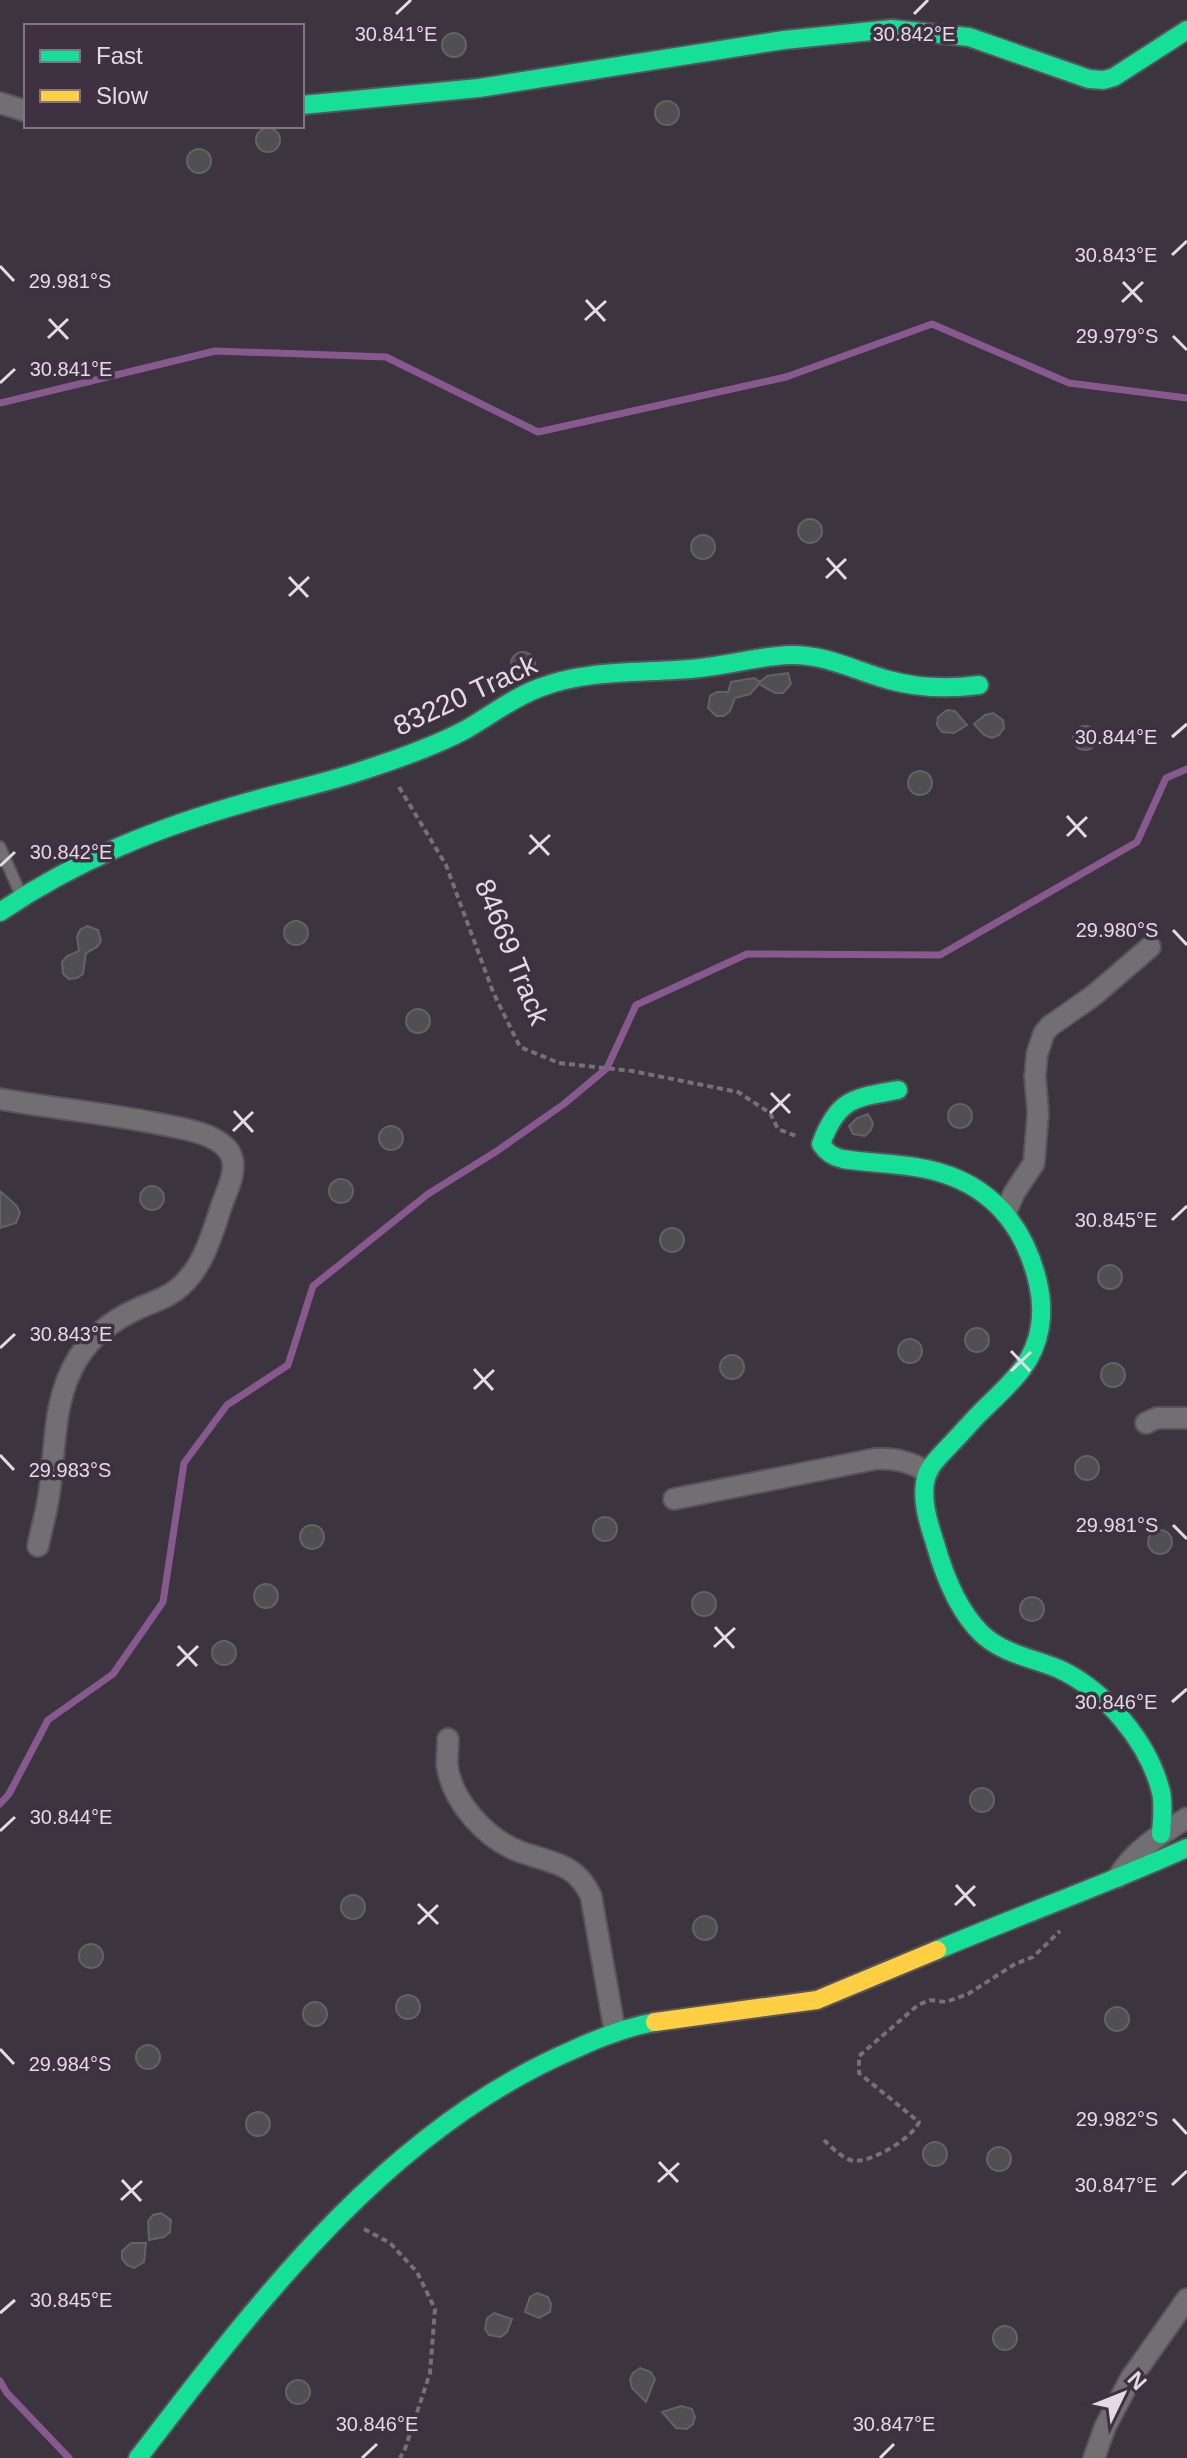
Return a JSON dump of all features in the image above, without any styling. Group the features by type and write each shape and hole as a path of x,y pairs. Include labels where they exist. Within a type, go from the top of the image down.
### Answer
{"street":[{"path":"304,105 479,88 784,40 892,29 969,37 1089,79 1104,80 1114,77 1187,30"},
{"path":"0,103 24,110"},
{"name":"83220 Track","path":"0,912 57,874 144,836 195,818 303,790 385,763 452,737 537,689 585,675 691,669 794,655 842,663 889,680 917,686 942,688 979,685"},
{"path":"1006,1212 1014,1193 1034,1163 1038,1113 1035,1077 1037,1054 1044,1033 1150,947"},
{"path":"898,1090 851,1100 842,1105 828,1122 821,1144 834,1157 919,1167 970,1185 1006,1212 1032,1259 1040,1288 1041,1325 1031,1357 928,1472 927,1510 943,1566 970,1620 983,1635 1000,1647 1069,1674 1107,1706 1145,1753 1156,1775 1161,1795 1161,1834"},
{"path":"0,1099 195,1131 224,1145 233,1162 231,1177 200,1263 176,1290 105,1327 88,1344 70,1372 57,1412 48,1504 38,1546"},
{"path":"1146,1423 1157,1418 1187,1418"},
{"path":"674,1499 875,1459 904,1461 928,1472"},
{"path":"448,1739 447,1764 457,1796 481,1825 504,1844 572,1870 586,1883 591,1896 615,2032"},
{"path":"1116,1880 1131,1858 1187,1818"},
{"path":"138,2458 262,2301 341,2216 383,2176 471,2106 520,2074 565,2051 649,2023 817,2000 1023,1914 1116,1880 1187,1848"},
{"path":"1094,2458 1105,2427 1131,2378 1187,2299"}],"lane":[{"path":"0,847 21,897"}],"path":[{"name":"84669 Track","path":"385,763 446,865 493,992 520,1047 559,1063 632,1071 738,1092 770,1113 778,1129 821,1144"},
{"path":"824,2140 850,2160 859,2161 868,2160 910,2136 919,2122 864,2079 859,2073 859,2056 918,2005 930,2000 946,2002 968,1994 1015,1964 1033,1957 1076,1914 1078,1895"},
{"path":"341,2216 390,2243 417,2272 435,2309 430,2373 400,2458"}],"building":[{"path":"454,33 463,36 466,45 463,54 454,57 445,54 442,45 445,36"},
{"path":"667,101 676,104 679,113 676,122 667,125 658,122 655,113 658,104"},
{"path":"268,128 277,131 280,140 277,149 268,152 259,149 256,140 259,131"},
{"path":"199,149 208,152 211,161 208,170 199,173 190,170 187,161 190,152"},
{"path":"810,519 819,522 822,531 819,540 810,543 801,540 798,531 801,522"},
{"path":"703,535 712,538 715,547 712,556 703,559 694,556 691,547 694,538"},
{"path":"523,652 534,659 535,664 528,675 523,676 512,669 511,664 518,653"},
{"path":"788,673 791,684 783,693 775,693 759,684 750,694 735,698 730,711 724,716 716,716 708,708 710,696 728,692 731,682 754,678 760,682 767,676"},
{"path":"947,710 955,711 967,725 954,733 942,732 937,725 938,717"},
{"path":"993,713 1003,720 1004,728 992,738 984,735 974,724"},
{"path":"1085,726 1094,729 1097,738 1094,747 1085,750 1076,747 1073,738 1076,729"},
{"path":"920,771 929,774 932,783 929,792 920,795 911,792 908,783 911,774"},
{"path":"296,921 305,924 308,933 305,942 296,945 287,942 284,933 287,924"},
{"path":"87,926 98,930 101,941 86,953 83,974 69,979 63,974 62,962 79,951 77,937 80,930"},
{"path":"418,1009 427,1012 430,1021 427,1030 418,1033 409,1030 406,1021 409,1012"},
{"path":"960,1104 969,1107 972,1116 969,1125 960,1128 951,1125 948,1116 951,1107"},
{"path":"868,1114 873,1123 871,1130 865,1136 853,1134 849,1126 857,1118"},
{"path":"391,1126 400,1129 403,1138 400,1147 391,1150 382,1147 379,1138 382,1129"},
{"path":"341,1179 350,1182 353,1191 350,1200 341,1203 332,1200 329,1191 332,1182"},
{"path":"152,1186 161,1189 164,1198 161,1207 152,1210 143,1207 140,1198 143,1189"},
{"path":"0,1191 17,1206 20,1213 16,1223 0,1228"},
{"path":"672,1228 681,1231 684,1240 681,1249 672,1252 663,1249 660,1240 663,1231"},
{"path":"1110,1265 1119,1268 1122,1277 1119,1286 1110,1289 1101,1286 1098,1277 1101,1268"},
{"path":"977,1328 986,1331 989,1340 986,1349 977,1352 968,1349 965,1340 968,1331"},
{"path":"910,1339 919,1342 922,1351 919,1360 910,1363 901,1360 898,1351 901,1342"},
{"path":"732,1355 741,1358 744,1367 741,1376 732,1379 723,1376 720,1367 723,1358"},
{"path":"1113,1363 1122,1366 1125,1375 1122,1384 1113,1387 1104,1384 1101,1375 1104,1366"},
{"path":"1087,1456 1096,1459 1099,1468 1096,1477 1087,1480 1078,1477 1075,1468 1078,1459"},
{"path":"605,1517 614,1520 617,1529 614,1538 605,1541 596,1538 593,1529 596,1520"},
{"path":"312,1525 321,1528 324,1537 321,1546 312,1549 303,1546 300,1537 303,1528"},
{"path":"1160,1530 1169,1533 1172,1542 1169,1551 1160,1554 1151,1551 1148,1542 1151,1533"},
{"path":"266,1584 275,1587 278,1596 275,1605 266,1608 257,1605 254,1596 257,1587"},
{"path":"704,1592 713,1595 716,1604 713,1613 704,1616 695,1613 692,1604 695,1595"},
{"path":"1032,1597 1041,1600 1044,1609 1041,1618 1032,1621 1023,1618 1020,1609 1023,1600"},
{"path":"224,1641 233,1644 236,1653 233,1662 224,1665 215,1662 212,1653 215,1644"},
{"path":"982,1788 991,1791 994,1800 991,1809 982,1812 973,1809 970,1800 973,1791"},
{"path":"353,1895 362,1898 365,1907 362,1916 353,1919 344,1916 341,1907 344,1898"},
{"path":"705,1916 714,1919 717,1928 714,1937 705,1940 696,1937 693,1928 696,1919"},
{"path":"91,1944 100,1947 103,1956 100,1965 91,1968 82,1965 79,1956 82,1947"},
{"path":"408,1995 417,1998 420,2007 417,2016 408,2019 399,2016 396,2007 399,1998"},
{"path":"315,2002 324,2005 327,2014 324,2023 315,2026 306,2023 303,2014 306,2005"},
{"path":"1117,2007 1126,2010 1129,2019 1126,2028 1117,2031 1108,2028 1105,2019 1108,2010"},
{"path":"148,2045 157,2048 160,2057 157,2066 148,2069 139,2066 136,2057 139,2048"},
{"path":"258,2112 267,2115 270,2124 267,2133 258,2136 249,2133 246,2124 249,2115"},
{"path":"935,2142 944,2145 947,2154 944,2163 935,2166 926,2163 923,2154 926,2145"},
{"path":"999,2147 1008,2150 1011,2159 1008,2168 999,2171 990,2168 987,2159 990,2150"},
{"path":"161,2213 171,2220 170,2232 164,2237 149,2240 148,2221 153,2215"},
{"path":"131,2243 146,2243 144,2262 134,2268 122,2259 122,2251"},
{"path":"537,2293 548,2297 551,2304 550,2312 539,2318 525,2312 530,2297"},
{"path":"494,2313 512,2319 507,2332 501,2337 489,2335 485,2329 487,2318"},
{"path":"1005,2326 1014,2329 1017,2338 1014,2347 1005,2350 996,2347 993,2338 996,2329"},
{"path":"640,2368 651,2372 655,2379 646,2402 632,2388 630,2380"},
{"path":"298,2380 307,2383 310,2392 307,2401 298,2404 289,2401 286,2392 289,2383"},
{"path":"681,2406 692,2409 695,2417 687,2429 676,2428 662,2412"}],"waterway":[{"path":"0,403 215,351 386,357 538,432 786,377 932,324 1069,383 1187,398"},
{"path":"0,1804 9,1794 48,1720 113,1674 163,1602 184,1463 227,1405 288,1365 313,1286 428,1194 564,1104 607,1068 636,1005 747,954 940,955 1137,842 1166,778 1187,769"},
{"path":"0,2381 7,2393 69,2458"}],"traffic: fast":[{"path":"304,105 479,88 784,40 892,29 969,37 1089,79 1104,80 1114,77 1187,30"},
{"path":"0,912 58,876 150,834 262,798 350,775 415,752 465,730 529,692 578,677 700,668 803,655 911,685 979,685"},
{"path":"898,1090 849,1103 834,1117 821,1144 839,1158 939,1172 979,1191 996,1204 1022,1239 1040,1294 1040,1328 1034,1349 1022,1369 938,1457 928,1472 924,1489 926,1508 943,1567 959,1604 973,1625 990,1641 1076,1678 1123,1720 1136,1737 1155,1774 1161,1792 1161,1834"},
{"path":"937,1950 1187,1848"},
{"path":"138,2458 280,2281 331,2225 386,2172 444,2125 507,2083 594,2040 655,2022"}],"traffic: slow":[{"path":"655,2022 817,2000 937,1950"}]}
